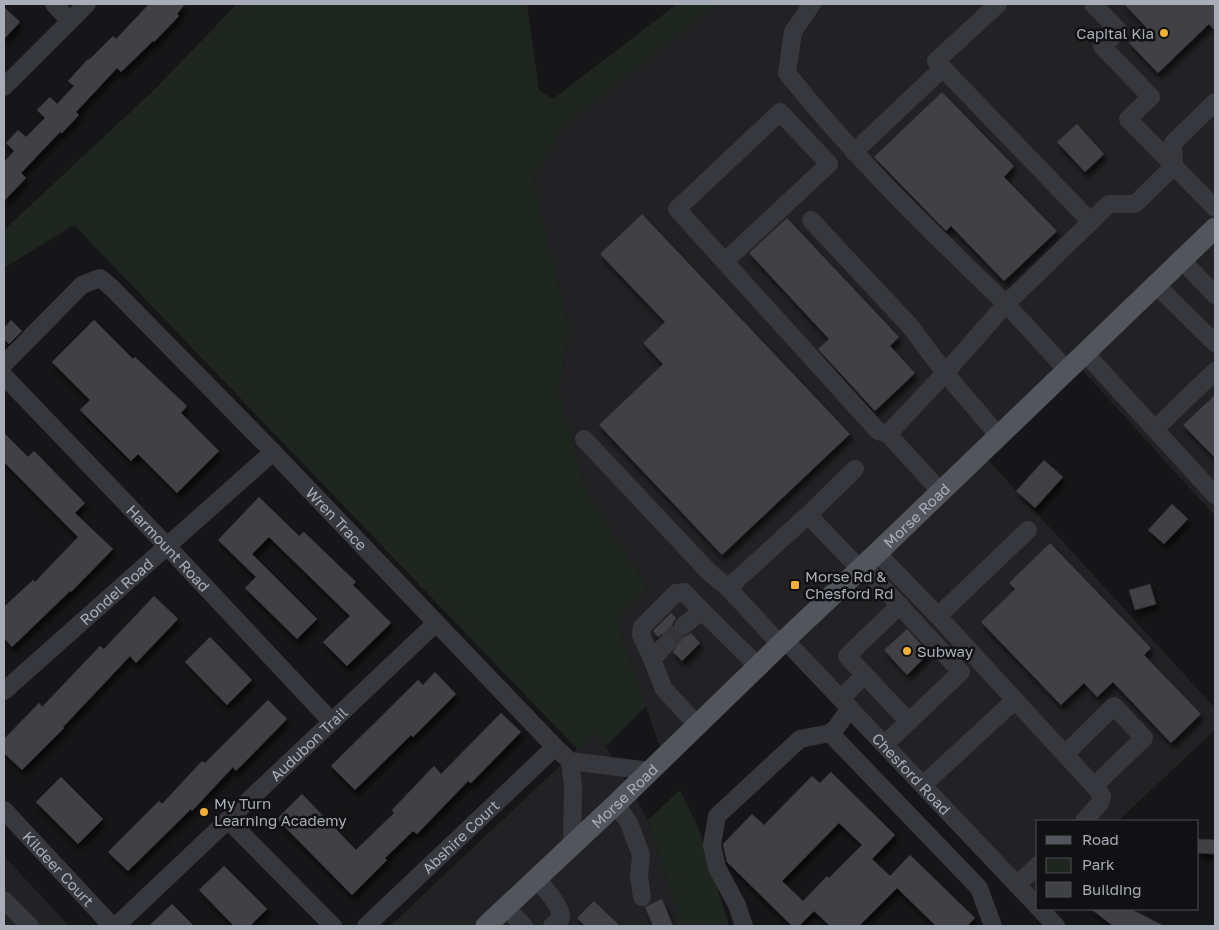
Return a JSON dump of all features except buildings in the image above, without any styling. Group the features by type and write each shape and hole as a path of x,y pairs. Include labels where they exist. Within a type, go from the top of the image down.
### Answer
{"main road":[{"name":"Morse Road","path":"486,926 616,804 782,642 867,563 1215,228"}],"street":[{"path":"54,4 70,21"},
{"path":"4,87 87,4"},
{"path":"812,4 793,32 787,73 854,152 926,228 1006,304 1067,370"},
{"path":"998,4 936,61 1091,222"},
{"path":"1093,4 1119,31 1102,46 1151,96 1128,119 1215,208"},
{"path":"854,152 943,68"},
{"path":"1174,166 1172,143 1215,102"},
{"path":"725,261 829,164 780,112 677,209 878,431 888,434 940,491"},
{"path":"888,434 1006,304 1109,204 1135,204 1174,166"},
{"path":"811,220 910,326 945,373 998,435"},
{"path":"1182,260 1215,295"},
{"name":"Wren Trace","path":"4,364 82,285 100,278 273,452 570,761"},
{"path":"1156,285 1215,343"},
{"path":"1085,353 1215,495"},
{"path":"1155,429 1215,371"},
{"name":"Harmount Road","path":"4,376 332,722"},
{"name":"Chesford Road","path":"584,440 709,572 728,588 846,703 1036,908"},
{"name":"Rondel Road","path":"4,691 273,452"},
{"path":"728,588 855,469"},
{"path":"808,515 867,563 938,616 1065,754 1102,796 1100,802 1085,820"},
{"path":"938,616 1028,530"},
{"path":"867,563 900,605 961,672 885,744"},
{"path":"697,725 664,689 641,635 642,627 676,592 684,592 758,666"},
{"path":"900,605 847,656 909,722"},
{"path":"683,626 702,611"},
{"name":"Audubon Trail","path":"114,926 436,623"},
{"path":"652,659 666,644"},
{"path":"744,926 737,905 717,868 712,845 717,816 800,739 830,733 836,728 846,703 865,675"},
{"path":"923,785 1015,700"},
{"path":"1065,754 1114,706 1144,738 1094,786"},
{"path":"830,733 979,888 993,926"},
{"name":"Abshire Court","path":"366,926 555,747"},
{"path":"572,846 574,786 570,761 650,771"},
{"path":"616,804 629,824 640,855 639,876 642,897"},
{"name":"Kildeer Court","path":"4,810 114,926"},
{"path":"228,820 333,926"},
{"path":"1017,885 1036,867"},
{"path":"537,879 561,913 561,918 552,926"},
{"path":"4,900 30,926"},
{"path":"737,905 755,926"},
{"path":"506,908 524,926"}],"shaded area":[{"path":"717,4 1215,4 1215,516 1075,362 979,450 1215,708 1215,730 1119,820 1036,820 1036,895 783,640 663,756 617,622 648,588 586,490 559,390 570,330 533,178 566,124"},
{"path":"597,731 648,820 681,926 390,926"},
{"path":"4,856 69,926 4,926"}],"green space":[{"path":"237,4 527,4 539,90 553,99 677,4 717,4 566,124 533,178 570,330 559,390 586,490 648,588 617,622 646,706 606,746 597,732 578,750 74,225 4,268 4,230 155,89"},
{"path":"680,790 700,832 729,926 681,926 648,820"}],"tunnel":[{"path":"666,644 683,626"}],"place":[{"name":"Capital Kia","path":"1164,33"},
{"name":"Morse Rd & Chesford Rd","path":"795,585"},
{"name":"Subway","path":"907,651"},
{"name":"My Turn Learning Academy","path":"204,812"}]}
